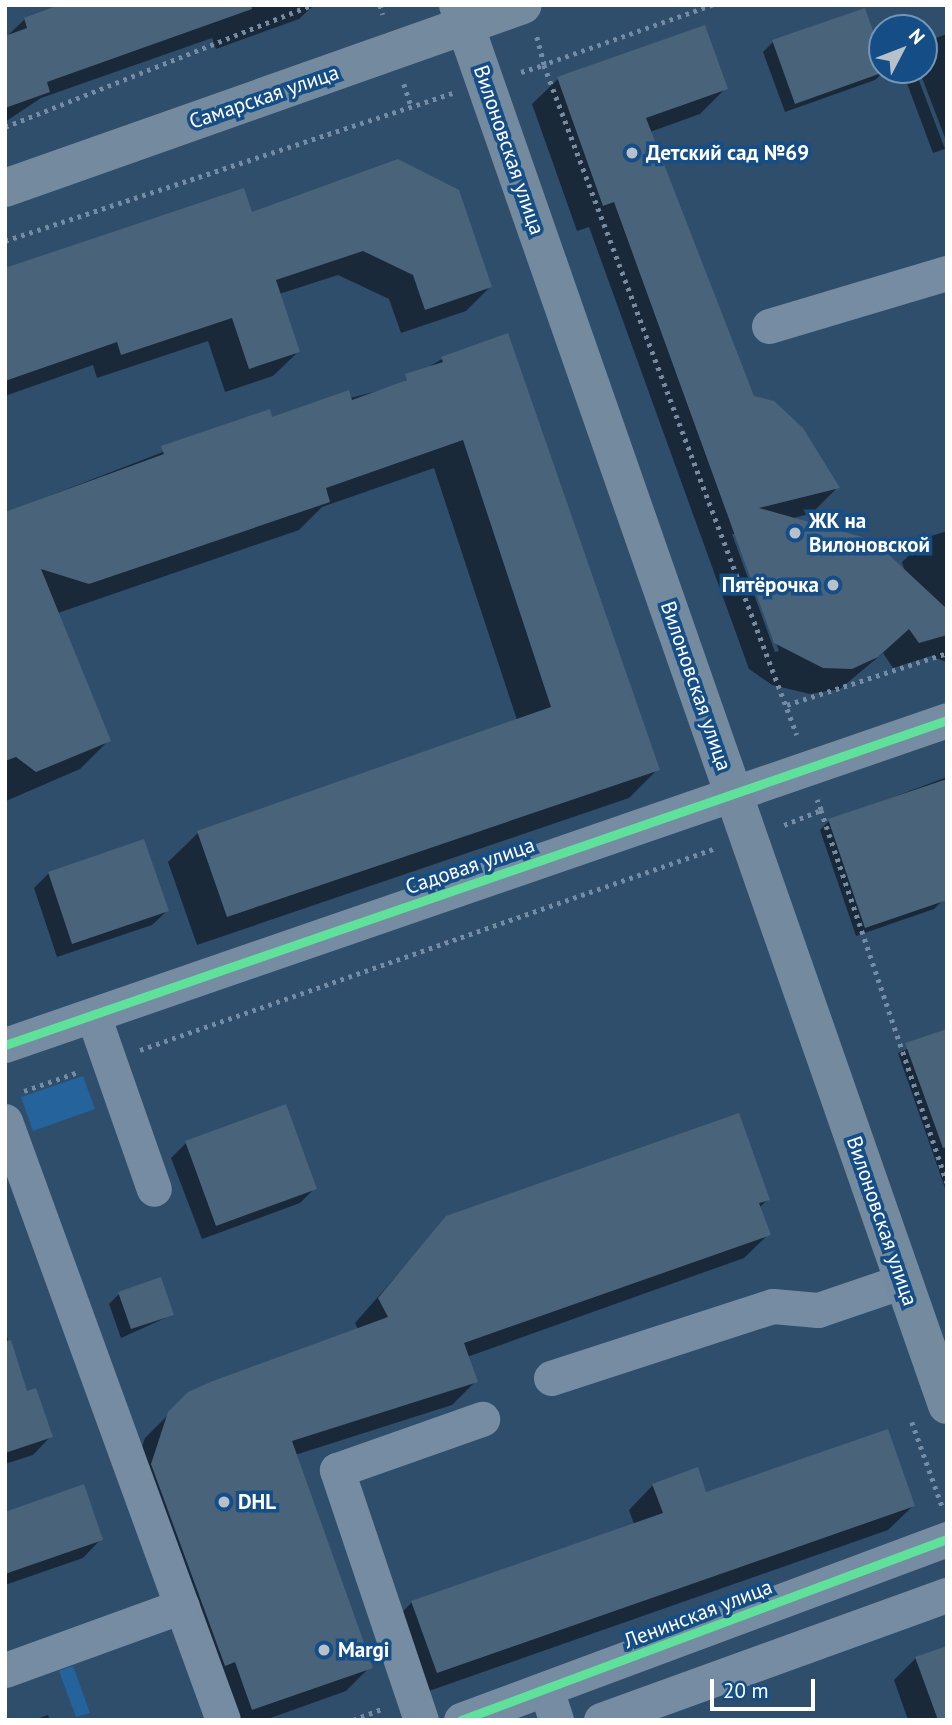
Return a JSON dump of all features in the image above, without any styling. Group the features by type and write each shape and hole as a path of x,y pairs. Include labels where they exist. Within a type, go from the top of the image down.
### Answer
{"main road":[{"name":"Самарская улица","path":"5,188 462,16 523,5"},
{"name":"Вилоновская улица","path":"462,16 947,1405"}],"street":[{"path":"769,326 947,273"},
{"name":"Садовая улица","path":"5,1045 947,720"},
{"path":"93,1015 154,1189"},
{"path":"12,1107 223,1720"},
{"path":"551,1378 773,1306 818,1310 903,1281"},
{"path":"421,1720 337,1470 482,1419"},
{"name":"Ленинская улица","path":"461,1720 551,1704 604,1668 947,1539"},
{"path":"604,1668 611,1716 947,1595"},
{"path":"5,1670 182,1606"}],"path":[{"path":"5,127 311,5"},
{"path":"5,241 544,65 713,5"},
{"path":"544,65 788,705 947,1182"},
{"path":"788,705 947,653"},
{"path":"12,1107 109,1061 749,839 821,810"}],"shaded area":[{"path":"83,1076 95,1109 33,1131 21,1097"},
{"path":"73,1666 90,1713 76,1717 59,1671"}],"building":[{"path":"59,5 251,5 252,9 47,82 50,92 5,108 5,36 27,28 24,18"},
{"path":"865,8 868,17 868,78 795,104 772,40"},
{"path":"705,25 728,89 646,118 754,396 774,401 803,428 840,488 759,508 873,540 947,609 947,635 919,643 909,629 878,657 852,669 823,668 774,643 614,202 603,206 557,77"},
{"path":"398,159 459,190 492,287 425,310 413,275 363,251 276,280 300,352 249,369 232,318 121,355 117,342 5,381 5,268 244,188 252,212"},
{"path":"508,333 660,770 227,917 197,831 551,707 463,440 326,488 330,502 89,584 41,569 111,741 36,772 16,757 5,761 5,512 164,454 161,446 270,409 272,417 349,390 352,400 407,380 405,374 443,362 441,357"},
{"path":"947,779 947,900 865,928 828,819"},
{"path":"144,839 169,911 72,944 48,872"},
{"path":"947,1029 947,1147 943,1148 905,1043"},
{"path":"286,1104 317,1189 216,1226 185,1141"},
{"path":"739,1113 770,1200 759,1203 771,1235 464,1343 478,1382 292,1441 373,1668 252,1710 235,1662 225,1666 151,1464 168,1412 188,1392 213,1381 388,1317 378,1298 446,1216"},
{"path":"161,1277 174,1315 131,1329 118,1292"},
{"path":"11,1340 27,1391 36,1388 53,1437 5,1453 5,1341"},
{"path":"888,1429 915,1506 437,1673 411,1601 663,1513 652,1484 698,1467 706,1492"},
{"path":"84,1484 103,1540 5,1574 5,1512"},
{"path":"947,1646 947,1720 938,1720 915,1657"}],"cycle path":[{"path":"5,1045 947,720"},
{"path":"461,1720 947,1539"}],"place":[{"name":"Детский сад №69","path":"632,153"},
{"name":"ЖК на Вилоновской","path":"795,533"},
{"name":"Пятёрочка","path":"833,585"},
{"name":"DHL","path":"224,1502"},
{"name":"Margi","path":"324,1650"}]}
